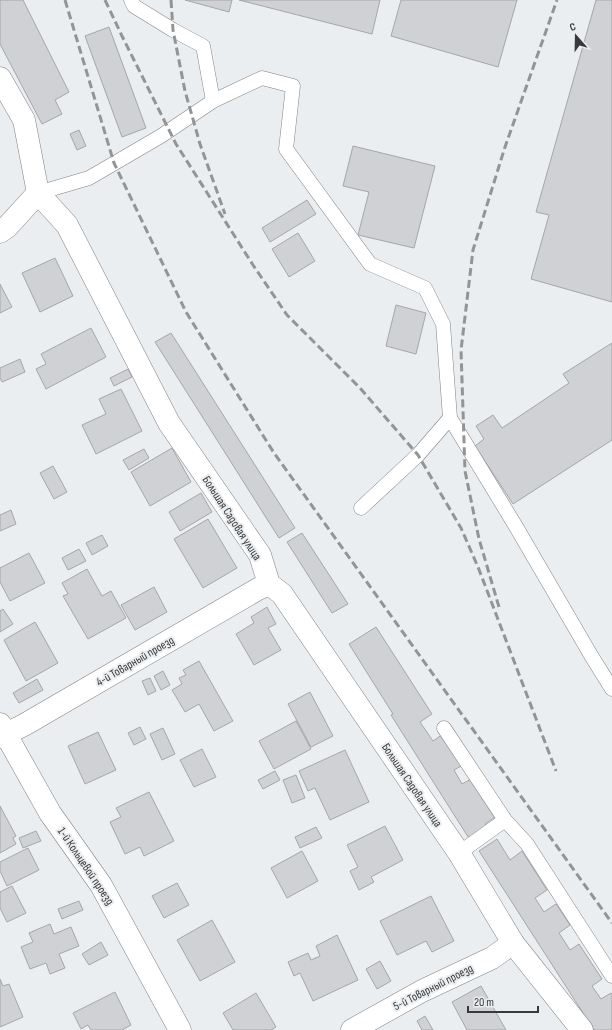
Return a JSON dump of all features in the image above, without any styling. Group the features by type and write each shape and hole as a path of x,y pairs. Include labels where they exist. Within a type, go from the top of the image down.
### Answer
{"street":[{"path":"0,78 24,120 38,193 7,227 0,232"},
{"name":"Большая Садовая улица","path":"38,193 67,225 169,423 260,555 269,584 282,594 459,853 513,943 582,1030"},
{"name":"4-й Товарный проезд","path":"2,731 24,725 269,584"},
{"name":"1-й Кольцевой проезд","path":"2,731 50,813 101,885 180,1030"},
{"name":"5-й Товарный проезд","path":"352,1030 422,991 492,958 513,943"}],"lane":[{"path":"131,0 134,6 173,30 203,46 213,101"},
{"path":"38,193 89,178 161,136 213,101 262,78 293,86 286,149 370,264 425,288 443,324 450,418 612,689"},
{"path":"361,508 418,455 450,418"},
{"path":"444,728 505,820 527,844 612,976"},
{"path":"459,853 505,820"}],"building":[{"path":"0,0 23,0 69,92 55,100 62,114 42,124 0,44"},
{"path":"185,0 232,0 229,12"},
{"path":"239,0 380,0 372,34"},
{"path":"401,0 517,0 498,67 391,36"},
{"path":"596,0 612,0 612,302 531,279 549,215 536,212"},
{"path":"109,27 146,128 122,137 85,36"},
{"path":"79,130 86,146 77,150 70,134"},
{"path":"353,146 435,166 414,248 358,235 369,192 343,186"},
{"path":"307,200 316,214 270,242 262,228"},
{"path":"298,233 315,261 289,277 272,249"},
{"path":"55,258 73,296 40,312 22,273"},
{"path":"0,284 12,307 0,313"},
{"path":"396,305 426,313 416,354 386,346"},
{"path":"91,328 106,357 46,389 36,369 46,364 41,354"},
{"path":"171,333 295,528 279,538 155,342"},
{"path":"612,343 612,440 513,504 475,446 484,439 476,426 493,415 502,428 569,383 563,374"},
{"path":"20,359 25,372 2,382 0,378 0,368"},
{"path":"128,369 132,377 114,386 110,378"},
{"path":"121,389 142,431 96,454 82,425 106,414 99,399"},
{"path":"172,448 191,482 150,506 131,472"},
{"path":"144,449 149,458 129,470 123,460"},
{"path":"53,466 67,492 54,499 40,473"},
{"path":"201,493 212,512 180,531 169,512"},
{"path":"11,510 16,524 0,531 0,515"},
{"path":"208,519 237,568 203,588 174,539"},
{"path":"302,533 348,604 332,613 287,542"},
{"path":"102,535 108,546 92,555 86,543"},
{"path":"79,549 86,561 68,570 62,558"},
{"path":"29,553 45,583 10,601 0,582 0,568"},
{"path":"87,569 102,596 111,591 126,618 88,639 63,596 68,594 62,583"},
{"path":"154,587 167,612 135,630 121,605"},
{"path":"267,607 276,624 268,628 281,650 254,665 236,634 254,623 251,617"},
{"path":"3,609 13,624 0,632 0,611"},
{"path":"35,622 58,663 26,681 4,640"},
{"path":"376,627 432,714 420,722 433,741 443,734 463,765 454,770 462,784 471,779 495,817 485,824 488,828 470,840 391,715 393,714 349,644"},
{"path":"199,661 233,721 214,731 199,704 185,712 172,690 182,684 179,678 186,675 183,670"},
{"path":"163,671 170,685 161,690 154,676"},
{"path":"150,678 156,691 148,695 142,681"},
{"path":"37,679 43,690 19,703 13,693"},
{"path":"310,692 333,736 311,747 288,704"},
{"path":"296,721 311,749 274,769 259,741"},
{"path":"140,727 146,739 134,745 128,733"},
{"path":"163,728 175,754 162,760 150,734"},
{"path":"98,732 116,770 85,784 68,746"},
{"path":"202,749 216,777 194,787 180,760"},
{"path":"345,750 369,802 330,820 315,788 308,791 299,771"},
{"path":"275,771 280,780 263,789 258,780"},
{"path":"296,775 305,798 292,803 283,780"},
{"path":"149,792 174,841 144,856 140,847 125,854 110,822 121,817 116,808"},
{"path":"0,806 16,836 13,838 16,844 0,853"},
{"path":"385,826 403,860 371,877 374,882 359,890 350,871 358,867 347,845"},
{"path":"316,827 322,838 300,848 295,837"},
{"path":"36,831 41,841 23,848 19,838"},
{"path":"497,839 510,860 522,851 547,890 535,898 544,912 556,904 570,925 559,933 570,950 579,944 602,979 592,986 601,999 611,993 612,994 612,1030 594,1030 479,851"},
{"path":"28,848 39,870 7,886 0,871 0,862"},
{"path":"302,851 318,881 287,898 271,868"},
{"path":"177,883 189,905 164,918 152,896"},
{"path":"12,886 26,913 7,922 0,908 0,892"},
{"path":"431,896 454,941 432,952 426,941 397,955 380,921"},
{"path":"79,901 83,910 62,919 58,909"},
{"path":"212,920 235,962 200,981 177,940"},
{"path":"50,924 54,934 71,927 79,946 59,954 65,968 50,974 46,963 30,969 21,947 33,942 29,933"},
{"path":"337,935 358,980 313,1001 300,973 294,976 288,962 308,953 311,960 320,956 316,946"},
{"path":"101,942 108,955 89,965 82,954"},
{"path":"380,961 391,981 377,989 366,969"},
{"path":"0,979 3,986 9,984 23,1017 0,1027"},
{"path":"481,986 506,1030 467,1030 452,1002"},
{"path":"115,992 131,1025 122,1030 91,1030 88,1025 81,1029 73,1013"},
{"path":"256,993 276,1027 271,1030 233,1030 223,1013"},
{"path":"425,1016 433,1030 422,1030 417,1021"}],"railway":[{"path":"65,0 114,163 186,312 274,453 612,923"},
{"path":"105,0 176,144 253,265 287,315 360,388 418,455 461,528 478,567 556,771"},
{"path":"171,0 173,30 185,91 200,144 225,214"},
{"path":"499,607 479,539 465,471 461,350 473,250 505,147 557,0"}]}
